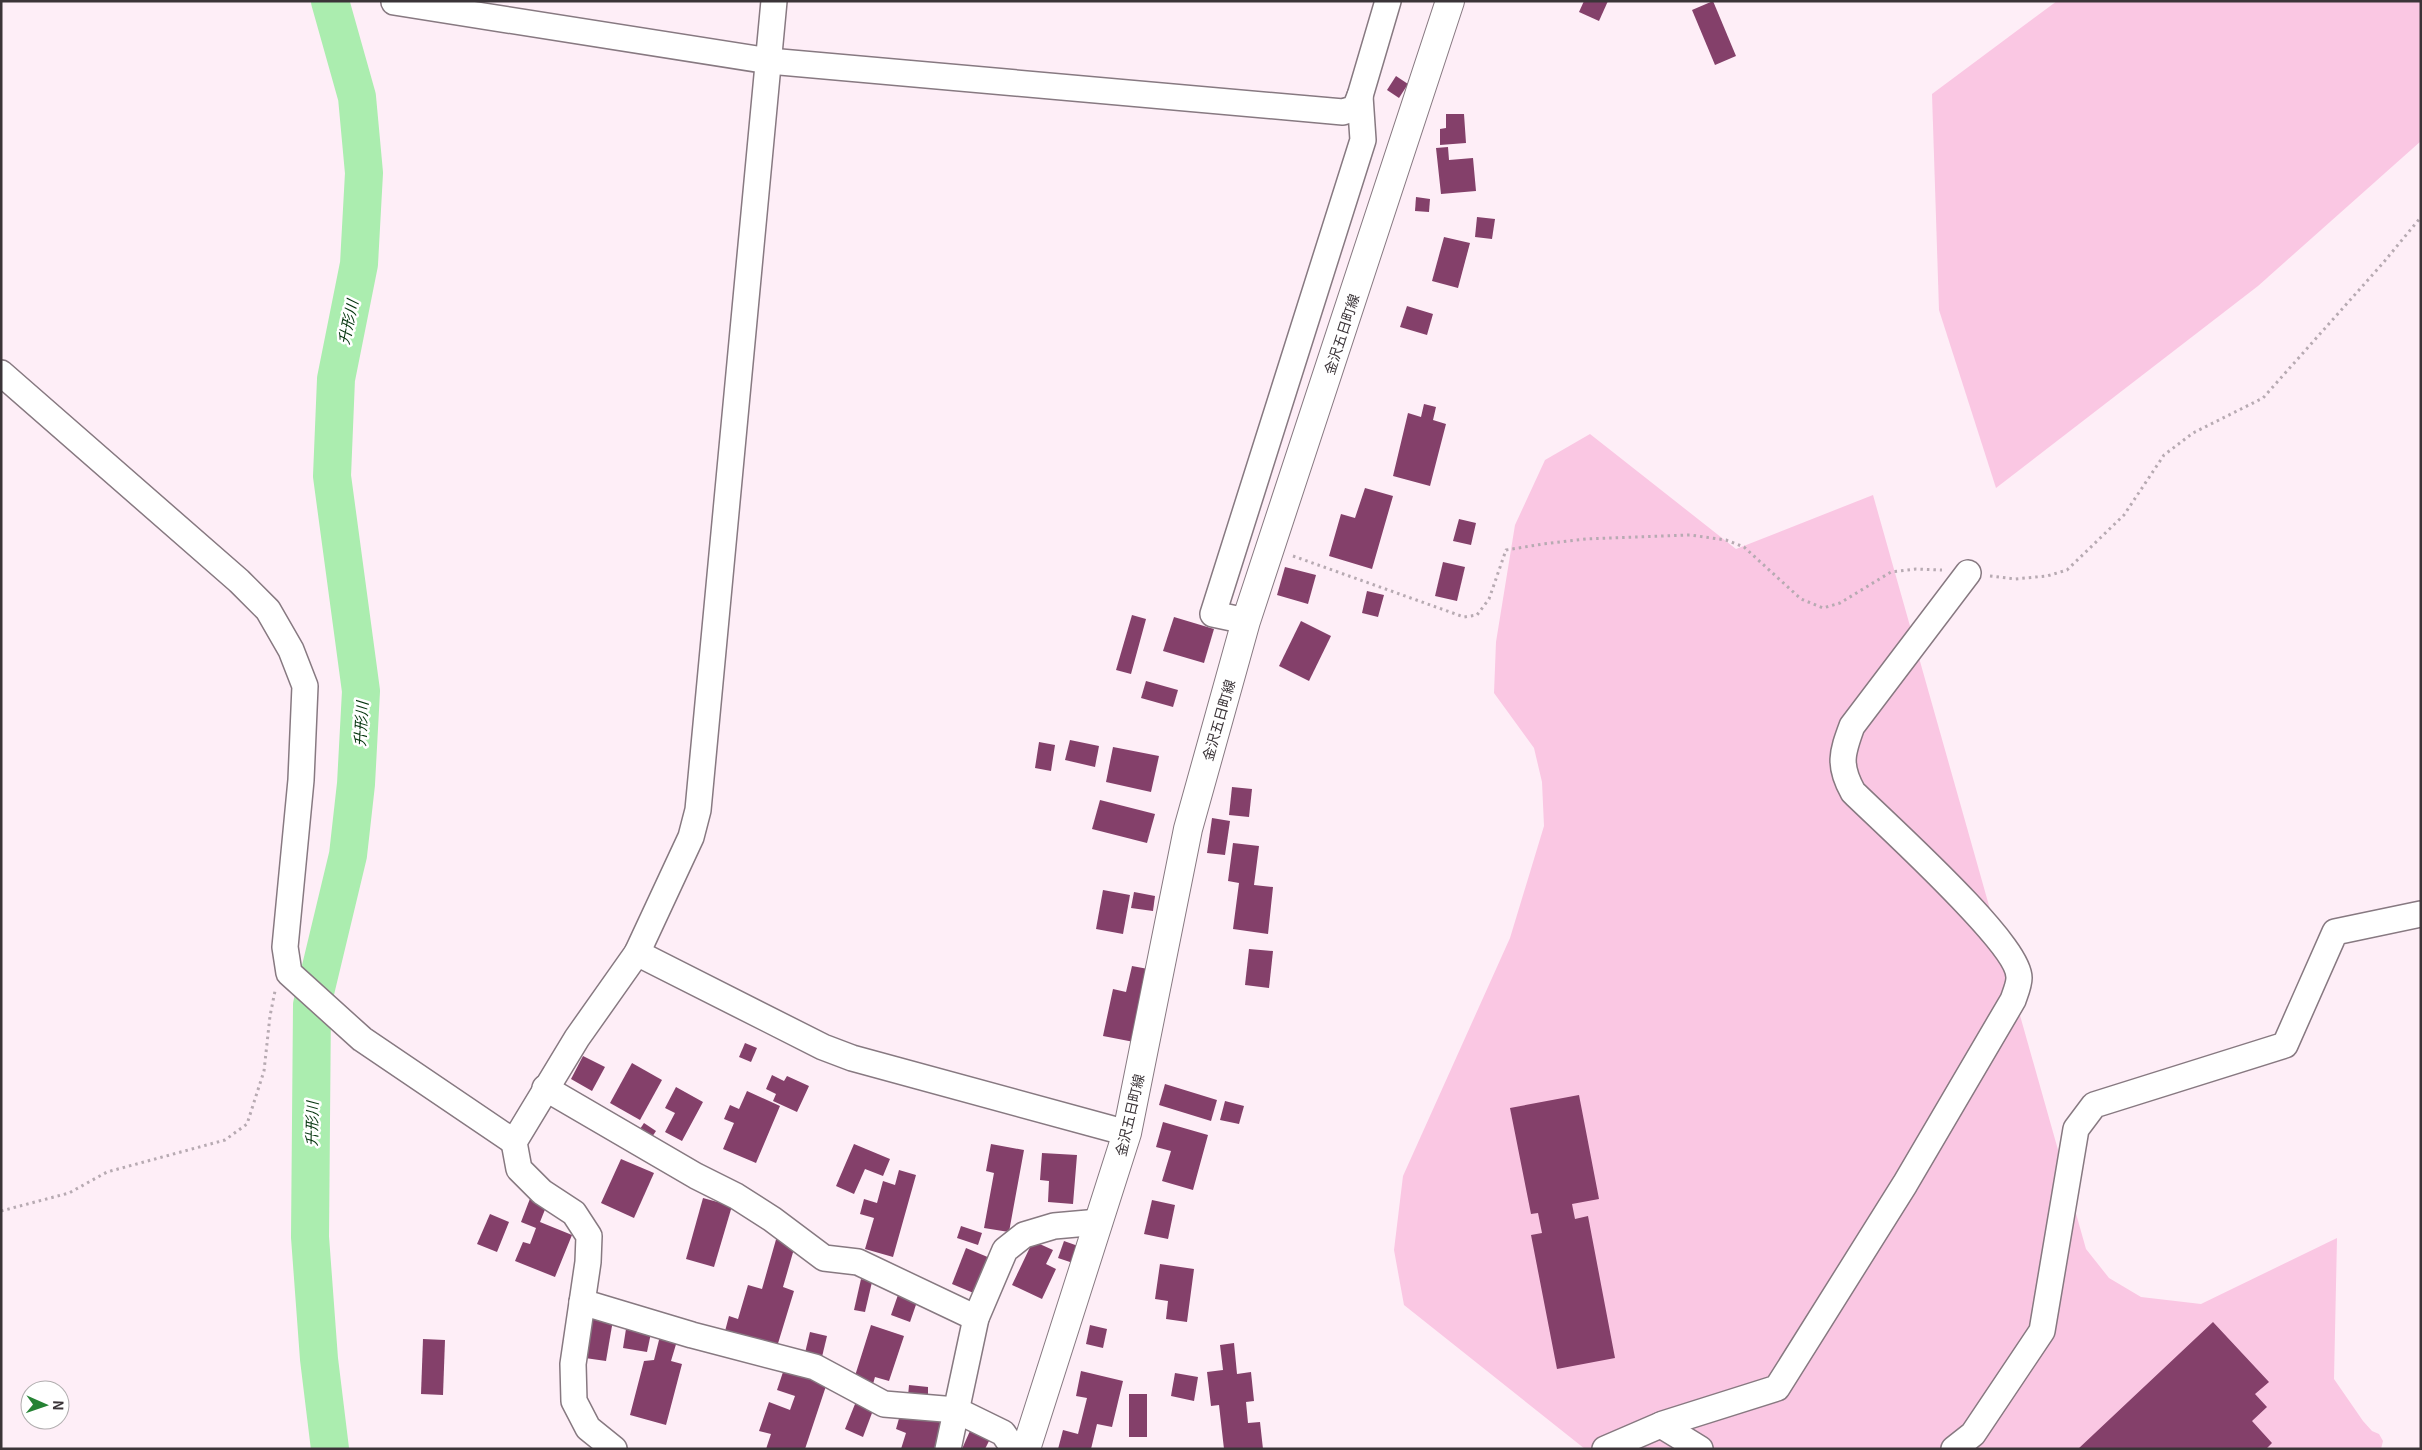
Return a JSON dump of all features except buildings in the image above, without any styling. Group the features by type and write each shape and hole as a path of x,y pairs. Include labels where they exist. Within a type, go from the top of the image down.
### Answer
{"main road":[{"name":"金沢五日町線","path":"1026,1449 1127,1133 1188,829 1246,621 1450,1"}],"street":[{"path":"614,1449 588,1428 574,1402 573,1364 588,1262 589,1236 574,1213 542,1192 519,1169 514,1142 577,1038 637,953 690,837 698,810 774,1"},
{"path":"394,2 769,61 1343,112 1355,108 1360,96 1388,1"},
{"path":"1246,621 1213,614 1363,140 1360,96"},
{"path":"1,373 238,581 268,610 291,650 304,686 301,780 283,978 362,1039 514,1142"},
{"path":"1605,1449 1661,1425 1777,1388 1905,1184 2013,1000 2019,978 2014,963 2001,942 1946,882 1853,792 1843,775 1842,753 1852,726 1968,573"},
{"path":"1954,1449 1972,1434 2042,1332 2076,1129 2094,1106 2285,1045 2335,932 2421,914"},
{"path":"637,953 823,1047 852,1058 1127,1133"},
{"path":"545,1088 696,1176 736,1196 772,1218 824,1258 858,1262 976,1318"},
{"path":"948,1449 976,1318 1005,1250 1024,1235 1054,1226 1099,1222"},
{"path":"582,1302 692,1335 815,1367 884,1404 956,1410 1003,1432 1014,1449"},
{"path":"1661,1425 1700,1449"}],"path":[{"path":"1271,549 1464,617 1477,615 1488,599 1506,550 1586,539 1690,535 1726,540 1744,547 1802,599 1823,608 1840,603 1891,572 1916,569 2015,579 2047,576 2067,570 2124,515 2164,455 2193,433 2263,398 2383,263 2421,217"},
{"path":"1,1211 69,1193 107,1172 225,1140 247,1124 264,1071 270,1016 283,978"}],"shaded area":[{"path":"2057,1 2421,1 2421,141 2258,286 1996,488 1939,310 1932,94"},
{"path":"1590,434 1736,549 1873,495 2086,1249 2109,1278 2141,1297 2201,1304 2337,1238 2334,1379 2363,1421 2372,1431 2379,1434 2383,1441 2381,1449 1585,1449 1404,1305 1394,1250 1403,1176 1510,938 1544,826 1542,782 1534,748 1494,693 1496,642 1515,525 1545,460"}],"waterway":[{"name":"升形川","path":"330,1 357,97 364,173 359,264 336,379 332,476 361,691 356,784 348,855 312,1005 310,1237 319,1359 330,1449"}]}
